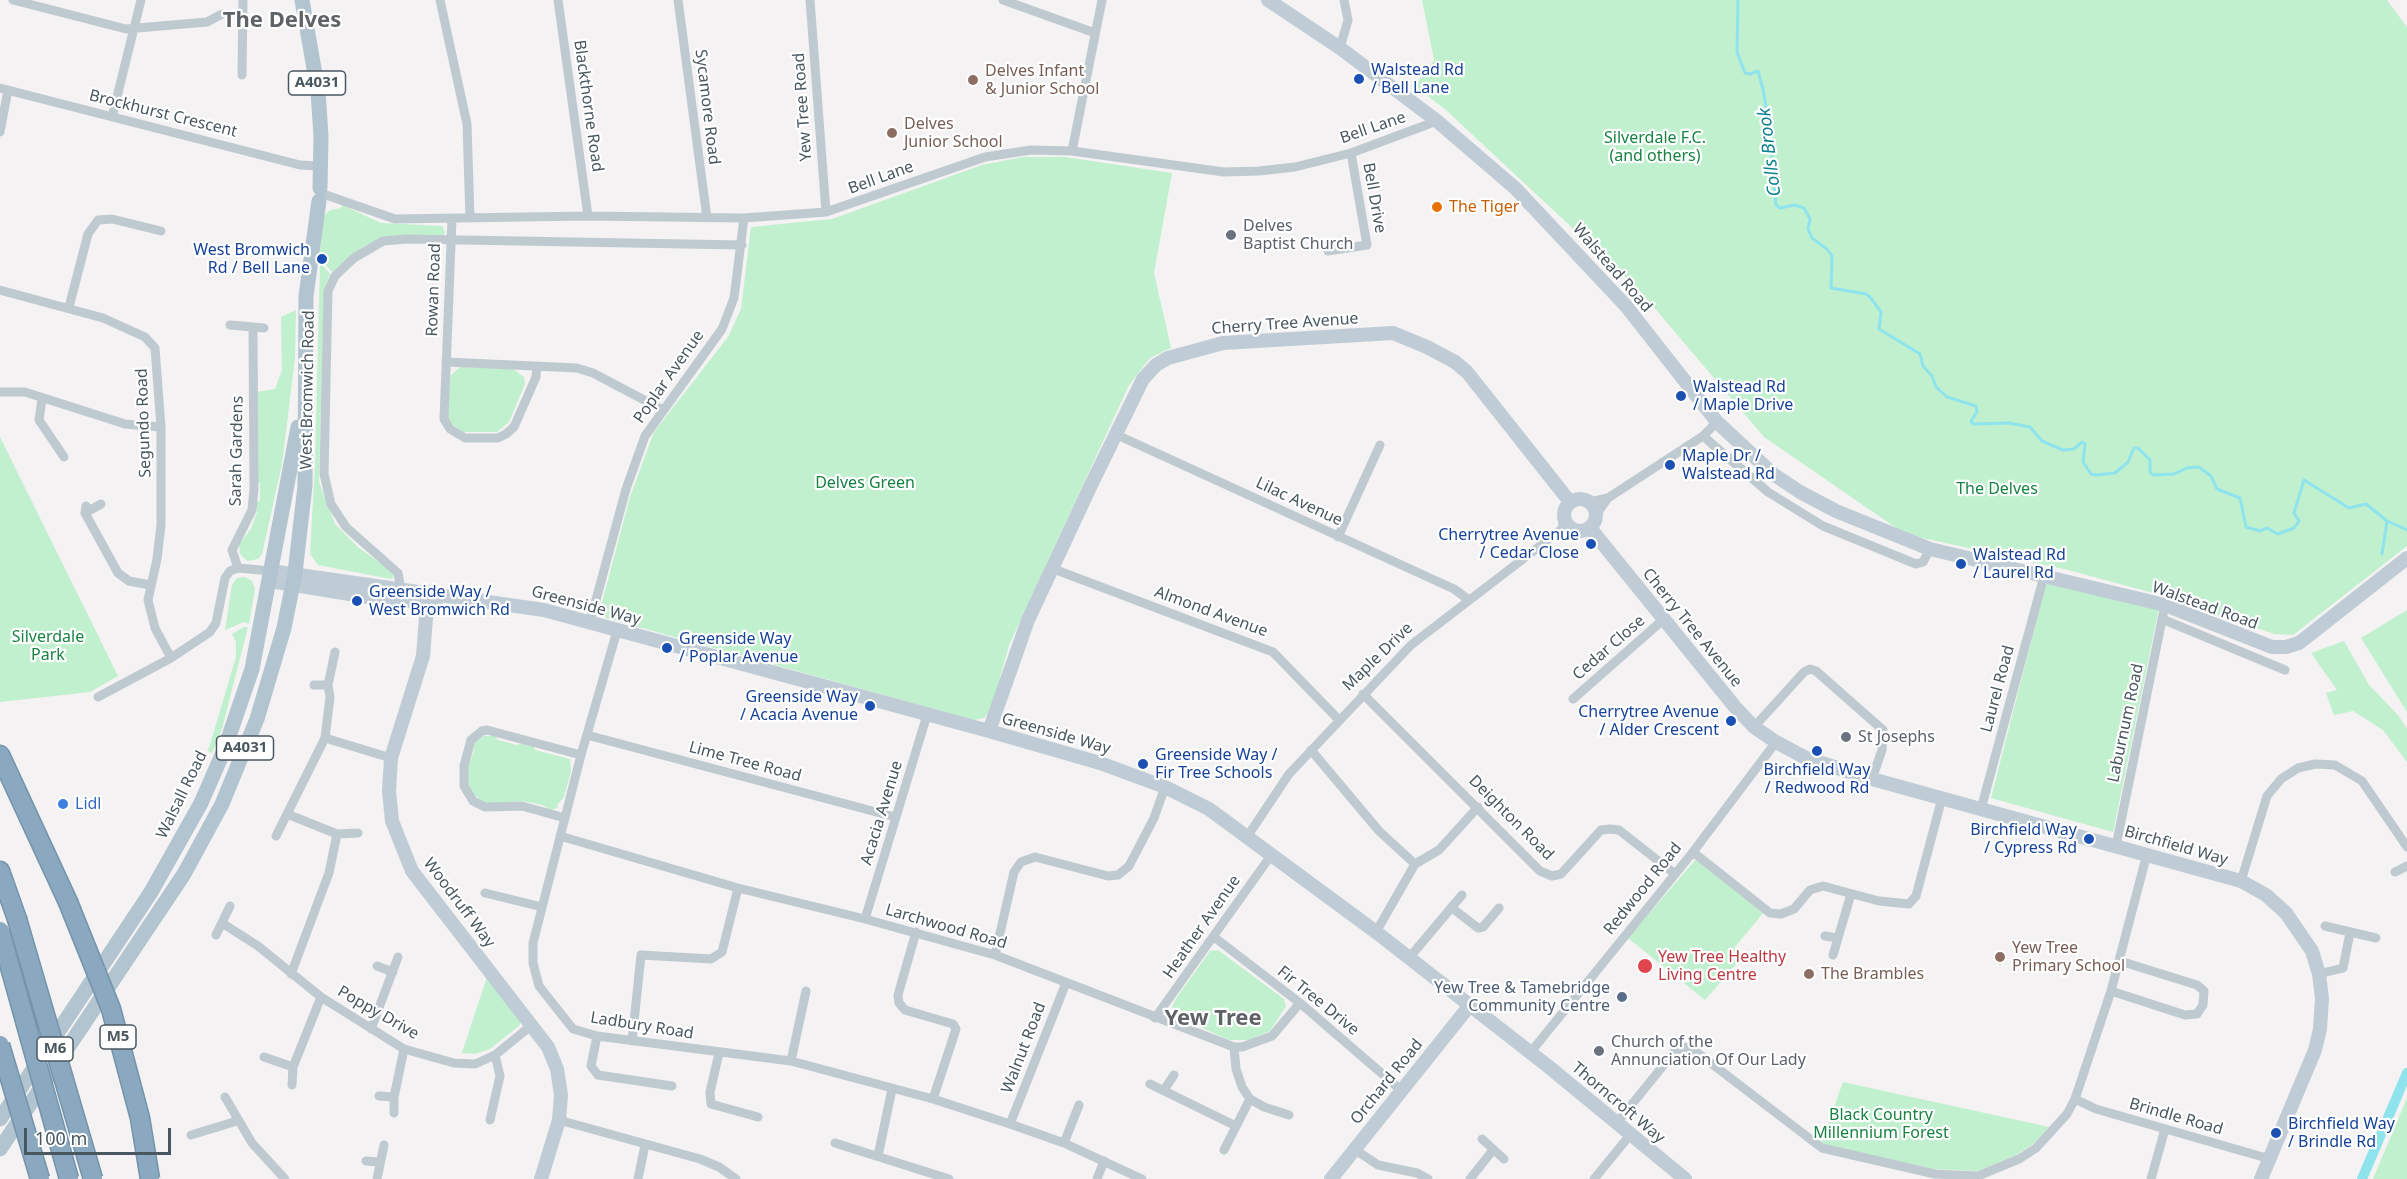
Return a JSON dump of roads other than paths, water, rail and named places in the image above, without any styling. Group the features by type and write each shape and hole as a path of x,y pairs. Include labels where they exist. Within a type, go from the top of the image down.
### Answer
{"highway":[{"name":"M5","path":"0,755 68,902 111,1009 140,1118 150,1179"},
{"name":"M6","path":"0,871 17,919 93,1179"},
{"name":"M6","path":"0,931 69,1179"},
{"path":"0,1045 40,1179"}],"main road":[{"name":"West Bromwich Road","path":"294,579 305,486 306,296 322,194 319,166 321,136 318,91 302,0"},
{"name":"West Bromwich Road","path":"270,576 304,401"},
{"name":"Walsall Road","path":"0,1119 117,946 167,854 201,803 238,712 252,669 270,576"},
{"name":"A4031","path":"0,1149 189,865 222,804 257,719 273,669 294,579"},
{"path":"167,854 189,865"}],"street":[{"path":"13,0 126,29 207,22 222,14"},
{"path":"111,117 141,0"},
{"path":"242,75 243,0"},
{"path":"440,0 467,124 470,218"},
{"name":"Blackthorne Road","path":"558,0 588,216"},
{"name":"Sycamore Road","path":"678,0 707,218"},
{"name":"Yew Tree Road","path":"810,0 826,212"},
{"path":"1003,0 1095,33"},
{"path":"1072,151 1102,0"},
{"name":"Walstead Road","path":"1268,0 1340,48 1437,122 1515,188 1574,248 1626,306 1717,422 1773,474 1800,492 1868,525 1930,549 2044,576 2272,647 2286,647 2300,643 2407,558"},
{"path":"1340,48 1348,20 1344,0"},
{"path":"0,132 4,89"},
{"name":"Brockhurst Crescent","path":"4,89 300,165 319,166"},
{"name":"Bell Lane","path":"322,194 395,219 588,216 744,218 826,212 985,157 1031,150 1072,151 1224,172 1295,167 1351,153 1437,122"},
{"name":"Bell Drive","path":"1328,251 1367,244 1351,153"},
{"name":"Poplar Avenue","path":"590,622 626,489 645,436 722,329 734,298 744,218"},
{"path":"69,307 88,234 98,220 112,219 161,231"},
{"name":"Rowan Road","path":"452,219 444,420 450,429 465,438 498,438 514,427 536,377 537,366"},
{"path":"145,240 151,229"},
{"path":"451,240 742,244"},
{"name":"West Bromwich Road","path":"401,589 398,573 346,527 331,504 324,474 328,291 335,276 354,258 382,241 451,240"},
{"name":"Segundo Road","path":"0,290 103,318 145,337 155,348 161,427 160,525 157,558 148,600 155,628 171,658"},
{"path":"230,325 264,328"},
{"name":"Sarah Gardens","path":"238,568 232,550 252,510 254,489 253,328"},
{"name":"Cherry Tree Avenue","path":"989,731 1024,630 1115,434 1143,379 1156,365 1168,358 1223,343 1394,333 1437,352 1467,372 1567,519"},
{"path":"446,362 577,368 593,373 663,410"},
{"path":"0,392 14,390 125,424 161,427"},
{"path":"42,399 39,420 57,436 64,457"},
{"path":"1592,515 1577,500 1567,519 1580,531 1608,498 1703,436 1717,422"},
{"name":"Lilac Avenue","path":"1115,434 1454,589 1469,600"},
{"path":"1703,436 1768,492 1823,526 1916,564 1923,562 1930,549"},
{"path":"1338,537 1380,445"},
{"path":"101,504 86,509 117,573 129,581 150,585"},
{"name":"Cherry Tree Avenue","path":"1592,515 1664,620 1735,707 1754,727 1776,742"},
{"name":"Maple Drive","path":"1247,837 1289,774 1411,645 1567,519"},
{"path":"98,697 171,658 210,632 216,623 225,578 230,571 238,568 294,579"},
{"name":"Almond Avenue","path":"1051,568 1273,652 1339,720"},
{"name":"Laurel Road","path":"1981,809 2044,576"},
{"name":"Greenside Way","path":"294,579 401,589 428,598"},
{"name":"Greenside Way","path":"294,579 374,598 498,602 590,622 989,731 1100,763 1165,787 1209,809 1272,854 1530,1053"},
{"name":"Woodruff Way","path":"428,598 423,656 391,758 389,791 392,821 412,871 548,1047 556,1069 561,1095 559,1120 541,1179"},
{"path":"2164,612 2285,670"},
{"name":"Laburnum Road","path":"2116,846 2164,612"},
{"name":"Cedar Close","path":"1573,699 1664,620"},
{"name":"Ladbury Road","path":"617,631 581,755 533,943 533,963 539,986 573,1029 597,1036 791,1061 933,1099 1011,1124"},
{"path":"2270,663 2272,647"},
{"path":"276,836 325,738 330,697 328,685 335,652"},
{"path":"1754,727 1804,672 1810,669 1816,671 1883,730 1881,750 1872,779"},
{"path":"314,685 328,685"},
{"name":"Deighton Road","path":"1363,694 1540,871 1551,876 1561,873 1601,830 1610,829 1618,830 1675,874"},
{"name":"Acacia Avenue","path":"865,919 927,715"},
{"path":"565,818 522,806 485,807 473,801 464,786 464,766 471,740 487,730 581,755"},
{"name":"Lime Tree Road","path":"587,735 895,817"},
{"path":"325,738 391,758"},
{"name":"Birchfield Way","path":"1776,742 1806,758 1872,779 2241,881 2266,895 2286,913 2312,951 2319,974 2322,998 2315,1050 2262,1179"},
{"name":"Redwood Road","path":"1530,1053 1693,852 1776,742"},
{"path":"1311,750 1379,831 1415,864"},
{"path":"2241,881 2266,796 2281,779 2298,768 2314,764 2335,765 2362,781 2407,847"},
{"path":"995,955 1014,873 1021,862 1035,857 1107,876 1118,875 1129,866 1154,818 1165,787"},
{"path":"1693,852 1770,912 1781,914 1794,909 1810,890 1823,886 1879,902 1909,904 1916,896 1942,798"},
{"path":"1376,932 1415,864 1439,850 1478,807"},
{"path":"286,814 337,834 358,833"},
{"path":"291,974 329,873 337,834"},
{"name":"Larchwood Road","path":"560,836 738,888 865,919 995,955 1234,1047"},
{"name":"Heather Avenue","path":"1155,1018 1272,854"},
{"path":"1616,1124 1675,1051 1686,1047 1695,1051 1822,1148 1935,1177 1978,1176 2019,1159 2036,1149 2067,1114 2075,1099 2120,961 2147,854"},
{"path":"2395,872 2407,866"},
{"path":"632,1041 641,955 711,959 722,952 738,888"},
{"path":"485,893 542,907"},
{"path":"1833,955 1851,894"},
{"path":"1409,958 1462,895"},
{"path":"216,935 230,906"},
{"path":"1452,908 1475,928 1483,927 1499,908"},
{"name":"Poppy Drive","path":"222,923 258,946 321,997 404,1049 454,1063 475,1064 495,1055 532,1025"},
{"path":"2325,926 2376,938"},
{"path":"916,933 898,995 899,1003 905,1010 953,1024 956,1029 933,1099"},
{"path":"2319,974 2343,968 2350,933"},
{"path":"1825,936 1838,938"},
{"name":"Fir Tree Drive","path":"1214,937 1300,1004 1401,1090"},
{"path":"371,1029 398,957"},
{"path":"2111,991 2185,1015 2197,1014 2203,1005 2204,991 2198,985 2120,961"},
{"path":"377,966 393,972"},
{"name":"Walnut Road","path":"1011,1124 1066,983"},
{"path":"791,1061 806,992"},
{"path":"292,1084 293,1067 321,997"},
{"path":"1289,1115 1264,1107 1250,1099 1242,1087 1236,1070 1234,1047 1242,1047 1272,1036 1300,1004"},
{"name":"Orchard Road","path":"1331,1179 1470,1005"},
{"path":"597,1036 591,1066 598,1075 672,1086"},
{"path":"394,1113 394,1097 404,1049"},
{"path":"719,1053 710,1092 711,1104 758,1117"},
{"name":"Thorncroft Way","path":"1530,1053 1685,1179"},
{"path":"490,1119 502,1095 499,1064 495,1055"},
{"path":"264,1058 293,1067"},
{"path":"1164,1090 1174,1076"},
{"path":"1150,1084 1236,1126"},
{"path":"878,1156 892,1089"},
{"path":"379,1096 394,1097"},
{"path":"225,1097 252,1143 285,1179"},
{"path":"1224,1150 1250,1099"},
{"name":"Brindle Road","path":"2075,1099 2096,1109 2270,1159"},
{"path":"1064,1143 1079,1105"},
{"path":"191,1135 237,1120"},
{"path":"559,1120 700,1158 736,1179"},
{"path":"1011,1124 1064,1143 1142,1179"},
{"path":"2151,1179 2165,1129"},
{"path":"1594,1179 1630,1135"},
{"path":"1482,1139 1504,1159"},
{"path":"835,1143 949,1179"},
{"path":"377,1179 378,1162 384,1145"},
{"path":"638,1179 645,1145"},
{"path":"1354,1149 1378,1165 1418,1173 1428,1179"},
{"path":"1470,1179 1493,1150"},
{"path":"366,1161 378,1162"},
{"path":"1097,1179 1104,1161"}],"waterway":[{"name":"Colls Brook","path":"1738,0 1737,52 1745,73 1758,71 1763,89 1769,123 1776,205 1780,208 1795,205 1804,208 1810,219 1808,229 1812,238 1827,249 1832,256 1831,288 1866,294 1870,297 1881,312 1879,329 1920,354 1923,366 1932,376 1936,387 1947,397 1976,406 1977,412 1971,421 1973,424 2009,423 2030,427 2042,441 2063,450 2074,449 2082,442 2085,444 2083,462 2091,474 2096,475 2115,473 2128,462 2134,448 2138,448 2150,460 2150,472 2153,475 2174,474 2187,468 2199,467 2211,476 2217,489 2240,498 2246,527 2260,531 2267,528 2278,534 2294,528 2299,521 2294,513 2304,480 2349,508 2366,504 2387,521 2407,530"},
{"path":"2382,554 2387,521"},
{"path":"2362,1179 2407,1073"}],"place":[{"name":"Walstead Rd / Bell Lane","path":"1359,79"},
{"name":"Delves Infant & Junior School","path":"973,80"},
{"name":"Delves Junior School","path":"892,133"},
{"name":"The Tiger","path":"1437,207"},
{"name":"Delves Baptist Church","path":"1231,235"},
{"name":"West Bromwich Rd / Bell Lane","path":"322,259"},
{"name":"Walstead Rd / Maple Drive","path":"1681,396"},
{"name":"Maple Dr / Walstead Rd","path":"1670,465"},
{"name":"Cherrytree Avenue / Cedar Close","path":"1591,544"},
{"name":"Walstead Rd / Laurel Rd","path":"1961,564"},
{"name":"Greenside Way / West Bromwich Rd","path":"357,601"},
{"name":"Greenside Way / Poplar Avenue","path":"667,648"},
{"name":"Greenside Way / Acacia Avenue","path":"870,706"},
{"name":"Cherrytree Avenue / Alder Crescent","path":"1731,721"},
{"name":"St Josephs","path":"1846,737"},
{"name":"Birchfield Way / Redwood Rd","path":"1817,751"},
{"name":"Greenside Way / Fir Tree Schools","path":"1143,764"},
{"name":"Lidl","path":"63,804"},
{"name":"Birchfield Way / Cypress Rd","path":"2089,839"},
{"name":"Yew Tree Primary School","path":"2000,957"},
{"name":"Yew Tree Healthy Living Centre","path":"1645,966"},
{"name":"The Brambles","path":"1809,974"},
{"name":"Yew Tree & Tamebridge Community Centre","path":"1622,997"},
{"name":"Church of the Annunciation Of Our Lady","path":"1599,1051"},
{"name":"Birchfield Way / Brindle Rd","path":"2276,1133"}],"district":[{"name":"The Delves","path":"282,21"},
{"name":"Yew Tree","path":"1213,1019"}],"park label":[{"name":"Silverdale F.C. (and others)","path":"1655,147"},
{"name":"Delves Green","path":"865,483"},
{"name":"Silverdale Park","path":"48,646"},
{"name":"Black Country Millennium Forest","path":"1881,1124"}]}
